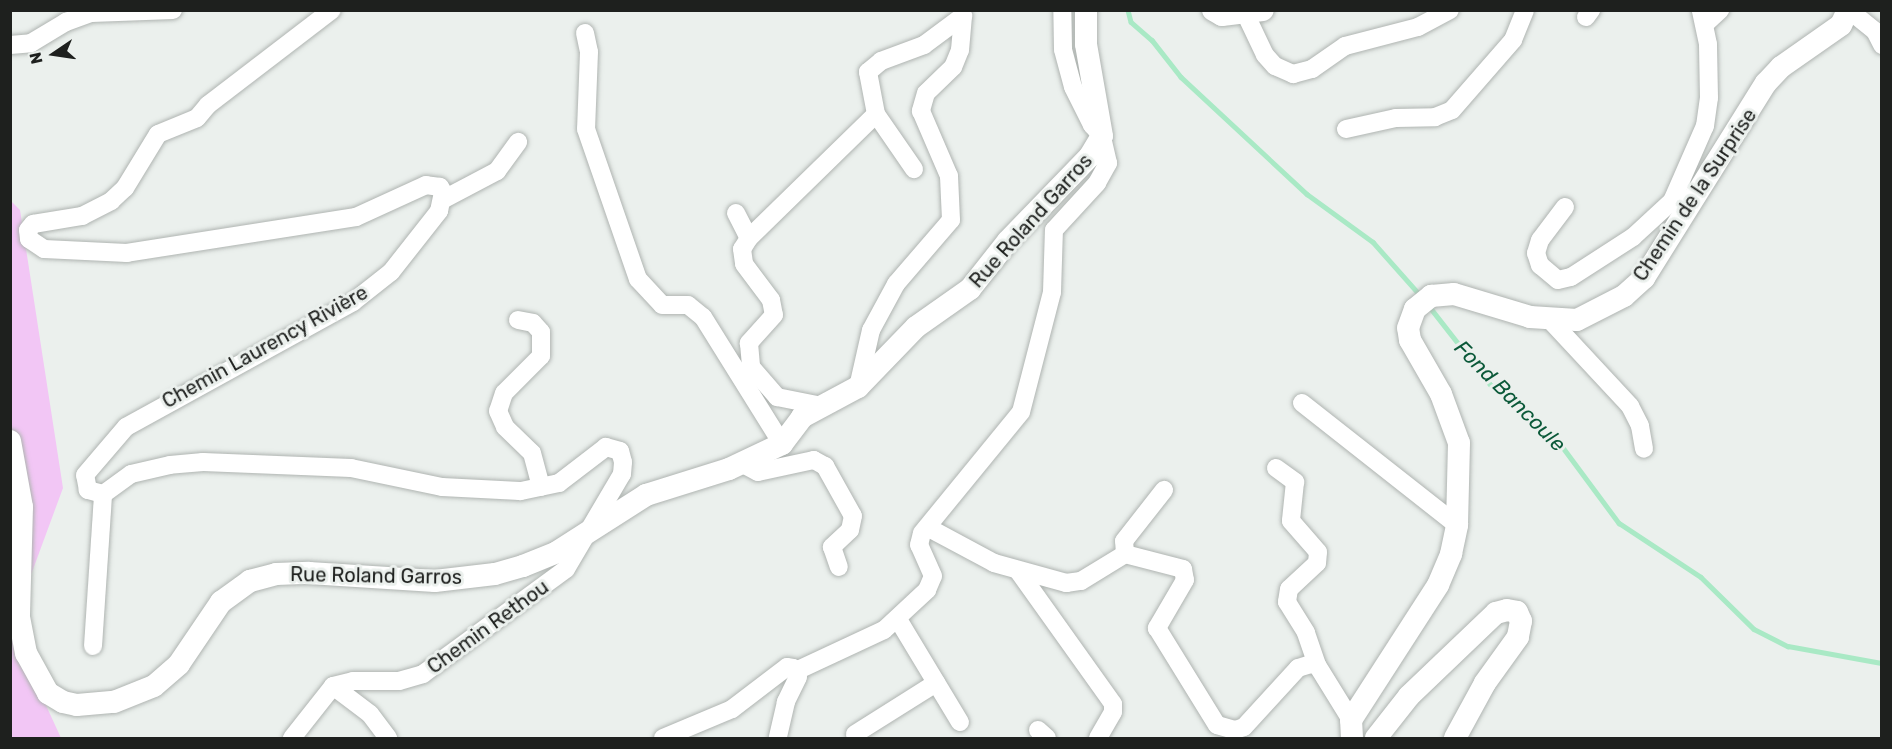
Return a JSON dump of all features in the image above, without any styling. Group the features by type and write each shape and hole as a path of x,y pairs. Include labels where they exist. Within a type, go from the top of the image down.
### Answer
{"main road":[{"name":"Rue Roland Garros","path":"10,441 22,507 19,617 26,653 48,693 77,705 114,702 154,686 179,664 221,602 250,581 276,574 309,573 435,581 467,578 523,566 584,535 646,495 743,464 782,444 802,417 858,387 916,327 976,284 1008,241 1090,156 1102,136 1086,44 1086,10"},
{"path":"1213,10 1222,15 1254,13"},
{"name":"Chemin de la Surprise","path":"1352,729 1438,585 1451,554 1457,525 1462,468 1459,443 1441,394 1414,351 1408,328 1410,317 1431,296 1454,294 1551,321 1577,320 1624,296 1644,278 1678,205 1766,83 1781,67 1841,25 1848,10"},
{"path":"1376,738 1409,696 1496,613 1517,612 1521,621 1518,636 1485,683 1455,738"}],"street":[{"path":"10,45 37,40 66,22 91,13 172,10"},
{"path":"332,10 208,105 196,118 158,134 125,188 111,201 82,216 33,224 28,230 29,239 44,249 127,254 356,217 426,185 440,188 444,200 497,171 518,141"},
{"path":"796,671 899,621 931,584 931,568 919,545 927,527 1021,412 1052,292 1054,230 1104,172 1108,153 1102,136 1087,117 1073,87 1063,49 1062,10"},
{"path":"1254,13 1265,55 1275,66 1293,74 1312,69 1345,46 1418,27 1450,10"},
{"path":"1346,129 1396,118 1435,117 1452,110 1513,40 1525,10"},
{"path":"1565,207 1540,240 1536,253 1539,265 1558,280 1571,277 1678,205 1705,126 1710,70 1703,17 1720,10"},
{"path":"1848,10 1875,31 1881,45"},
{"path":"858,387 871,330 896,284 951,220 949,176 921,111 926,93 953,68 960,50 963,16 924,45 881,61 868,72 876,114 914,170"},
{"path":"585,33 589,52 586,129 638,279 662,305 688,305 703,317 782,444"},
{"path":"822,406 777,397 751,367 749,343 774,315 771,300 744,264 742,249 749,238 876,114"},
{"name":"Chemin Laurency Rivière","path":"103,494 88,490 85,475 126,427 352,302 391,272 426,231 444,200"},
{"path":"736,213 749,238"},
{"path":"518,320 533,323 541,332 541,357 504,393 498,411 505,426 532,453 541,487"},
{"path":"1551,321 1630,406 1641,426 1644,449"},
{"path":"1302,404 1457,525"},
{"path":"93,646 103,494 130,474 170,465 203,462 351,468 463,489 541,487 573,475 598,450 606,447 620,451 622,474 584,535"},
{"name":"Rue Roland Garros","path":"743,464 758,472 814,460 825,466 853,516 850,530 832,547 831,554 839,567"},
{"path":"1276,468 1294,482 1291,521 1318,552 1317,564 1289,589 1287,602 1306,633 1317,665 1352,729"},
{"path":"1125,555 1124,541 1164,490"},
{"path":"927,527 1019,572 1066,583 1081,581 1125,555 1185,573 1185,580 1161,616 1157,628 1217,725 1235,730 1244,727 1298,669 1317,665"},
{"name":"Chemin Rethou","path":"333,686 353,681 399,681 423,674 566,569 584,535"},
{"path":"1019,572 1113,704 1113,712 1098,738"},
{"path":"899,621 960,722"},
{"path":"663,738 732,709 779,670 787,667 796,671 798,677 786,702 778,738"},
{"path":"855,734 936,682"},
{"path":"292,738 333,686 370,714 388,738"}],"shaded area":[{"path":"10,200 20,210 63,488 11,629 61,738 11,738"}],"waterway":[{"name":"Fond Bancoule","path":"1128,10 1131,22 1152,40 1181,77 1307,194 1373,242 1420,295"},
{"name":"Fond Bancoule","path":"1429,306 1490,384 1536,418 1559,442 1619,523 1701,577 1754,629 1788,646 1882,663"}]}
